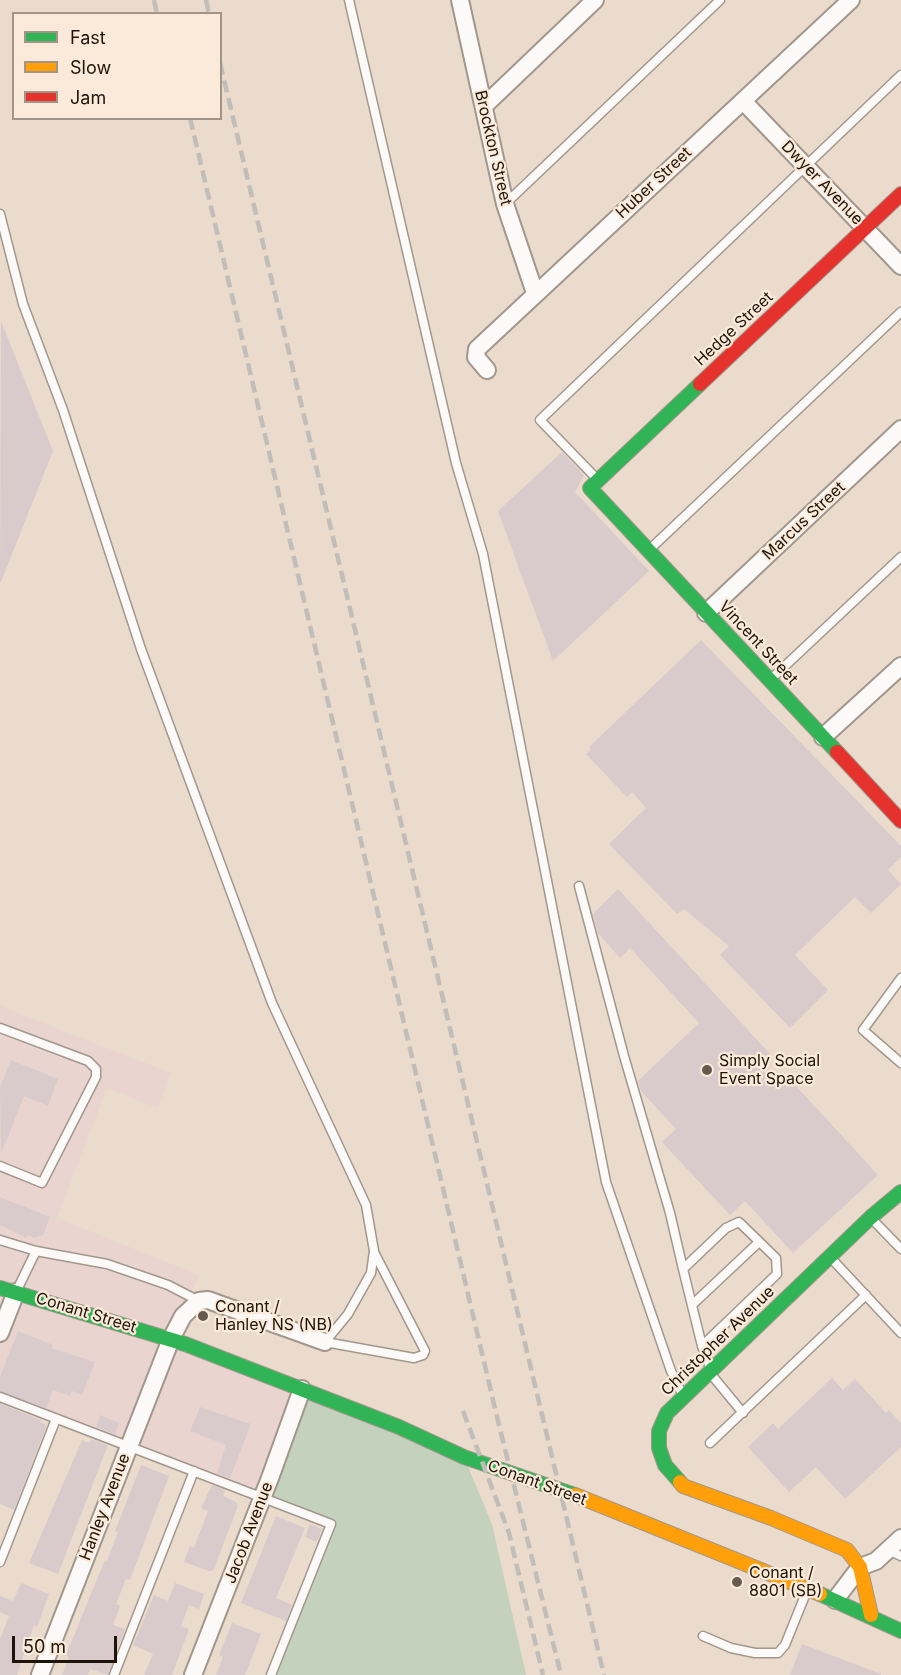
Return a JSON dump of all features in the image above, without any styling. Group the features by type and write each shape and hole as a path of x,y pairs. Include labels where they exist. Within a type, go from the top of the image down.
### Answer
{"street":[{"path":"484,106 595,0"},
{"name":"Huber Street","path":"487,370 476,357 477,349 851,0"},
{"name":"Brockton Street","path":"463,2 505,204 535,293"},
{"name":"Dwyer Avenue","path":"743,101 901,266"},
{"name":"Hedge Street","path":"594,484 901,194"},
{"name":"Marcus Street","path":"706,613 901,429"},
{"name":"Vincent Street","path":"594,484 648,550 901,821"},
{"path":"823,737 901,666"},
{"name":"Christopher Avenue","path":"860,1568 847,1550 771,1518 690,1489 675,1479 665,1465 659,1448 659,1431 667,1413 871,1217 901,1192"},
{"path":"0,1333 8,1290"},
{"name":"Conant Street","path":"8,1290 171,1339 302,1389 399,1427 464,1457 549,1485 808,1588 871,1615 901,1631"},
{"path":"171,1339 183,1316 199,1302 208,1300 325,1342"},
{"name":"Hanley Avenue","path":"40,1675 171,1339"},
{"name":"Jacob Avenue","path":"193,1675 263,1497 302,1389"},
{"path":"835,1600 860,1568 894,1553 901,1538"},
{"path":"860,1568 871,1615"}],"lane":[{"path":"348,0 456,464 483,554 606,1182 671,1371 683,1398"},
{"path":"505,204 720,0"},
{"path":"594,484 540,420 901,75"},
{"path":"0,214 23,304 63,410 141,649 272,1003 366,1205 374,1251 371,1273 348,1314 325,1342 414,1358 423,1355 425,1351 374,1251"},
{"path":"648,550 901,312"},
{"path":"770,680 901,557"},
{"path":"579,886 624,1056 670,1213 710,1373 743,1413"},
{"path":"901,978 863,1030 901,1063"},
{"path":"0,1028 88,1061 96,1069 96,1077 42,1183 0,1166"},
{"path":"871,1217 901,1249"},
{"path":"683,1269 726,1228 739,1222 776,1258 777,1274 702,1346"},
{"path":"0,1240 36,1251 107,1264 168,1285 199,1302"},
{"path":"692,1305 759,1242"},
{"path":"8,1290 36,1251"},
{"path":"830,1257 901,1333"},
{"path":"710,1443 866,1295"},
{"path":"0,1397 331,1524 271,1675"},
{"path":"0,1562 56,1419"},
{"path":"114,1675 194,1471"},
{"path":"703,1636 731,1648 755,1653 778,1653 785,1645 808,1588"}],"shaded area":[{"path":"0,1006 171,1073 158,1108 107,1088 57,1218 199,1275 172,1339 302,1389 263,1497 0,1397 0,1333 16,1293 0,1288"}],"green space":[{"path":"302,1389 464,1457 492,1524 526,1675 271,1675 331,1524 263,1497"}],"building":[{"path":"1,321 53,451 0,582"},
{"path":"562,452 584,475 575,492 649,571 553,661 498,511"},
{"path":"701,640 901,846 901,857 888,870 901,884 871,913 855,897 795,955 828,990 790,1028 720,955 729,946 684,909 677,914 609,844 646,808 632,792 627,797 586,754 591,750 589,747"},
{"name":"Simply Social Event Space","path":"618,889 771,1055 760,1066 775,1083 785,1074 878,1175 793,1253 745,1201 730,1215 662,1142 676,1129 641,1091 638,1081 699,1023 630,948 620,958 598,933 593,914"},
{"path":"11,1060 58,1079 48,1106 24,1096 1,1154 0,1087"},
{"path":"0,1197 50,1217 43,1235 35,1238 27,1235 26,1238 0,1225"},
{"path":"18,1331 53,1345 52,1348 95,1362 82,1395 72,1391 70,1396 53,1390 46,1408 0,1391 0,1377"},
{"path":"832,1378 843,1390 855,1379 886,1413 889,1410 901,1423 901,1447 845,1499 816,1467 789,1492 748,1447 773,1423 778,1429"},
{"path":"0,1404 41,1420 40,1422 47,1425 14,1510 0,1504"},
{"path":"200,1407 251,1424 230,1478 217,1473 226,1445 190,1431"},
{"path":"100,1415 119,1423 115,1434 96,1427"},
{"path":"91,1439 108,1445 58,1574 29,1563 82,1440 89,1443"},
{"path":"141,1465 169,1476 130,1580 126,1579 116,1604 120,1606 113,1625 125,1629 108,1675 90,1669 88,1675 62,1675 69,1657 66,1656 70,1645 105,1560 107,1561 118,1532 115,1531"},
{"path":"212,1485 225,1490 223,1496 236,1502 238,1506 213,1571 209,1571 184,1562 190,1546 194,1548 208,1511 201,1508"},
{"path":"276,1516 305,1528 276,1598 292,1605 286,1621 241,1603"},
{"path":"310,1524 322,1529 317,1542 305,1537"},
{"path":"21,1583 49,1594 37,1627 34,1625 17,1675 0,1675 0,1639 9,1616 0,1612 0,1596 13,1601"},
{"path":"175,1583 204,1594 199,1609 189,1605 181,1626 189,1629 172,1675 144,1675 153,1654 133,1645 154,1595 168,1601"},
{"path":"232,1623 261,1634 245,1675 216,1675 223,1657 219,1655"},
{"path":"802,1644 881,1674 881,1675 790,1675"}],"railway":[{"path":"154,0 157,12"},
{"path":"206,0 209,12"},
{"path":"222,71 604,1675"},
{"path":"190,120 498,1421 561,1675"},
{"path":"463,1411 509,1533 543,1675"}],"traffic: fast":[{"path":"700,384 590,488 837,752"},
{"path":"680,1482 665,1465 659,1448 659,1431 667,1413 871,1217 901,1192"},
{"path":"0,1288 185,1344 399,1427 464,1457 575,1495"},
{"path":"820,1594 901,1631"}],"traffic: slow":[{"path":"680,1482 683,1486 771,1518 847,1550 860,1567 871,1615"},
{"path":"575,1495 820,1594"}],"traffic: jam":[{"path":"700,384 901,194"},
{"path":"837,752 901,821"}],"place":[{"name":"Simply Social Event Space","path":"707,1070"},
{"name":"Conant / Hanley NS (NB)","path":"203,1316"},
{"name":"Conant / 8801 (SB)","path":"737,1582"}]}
